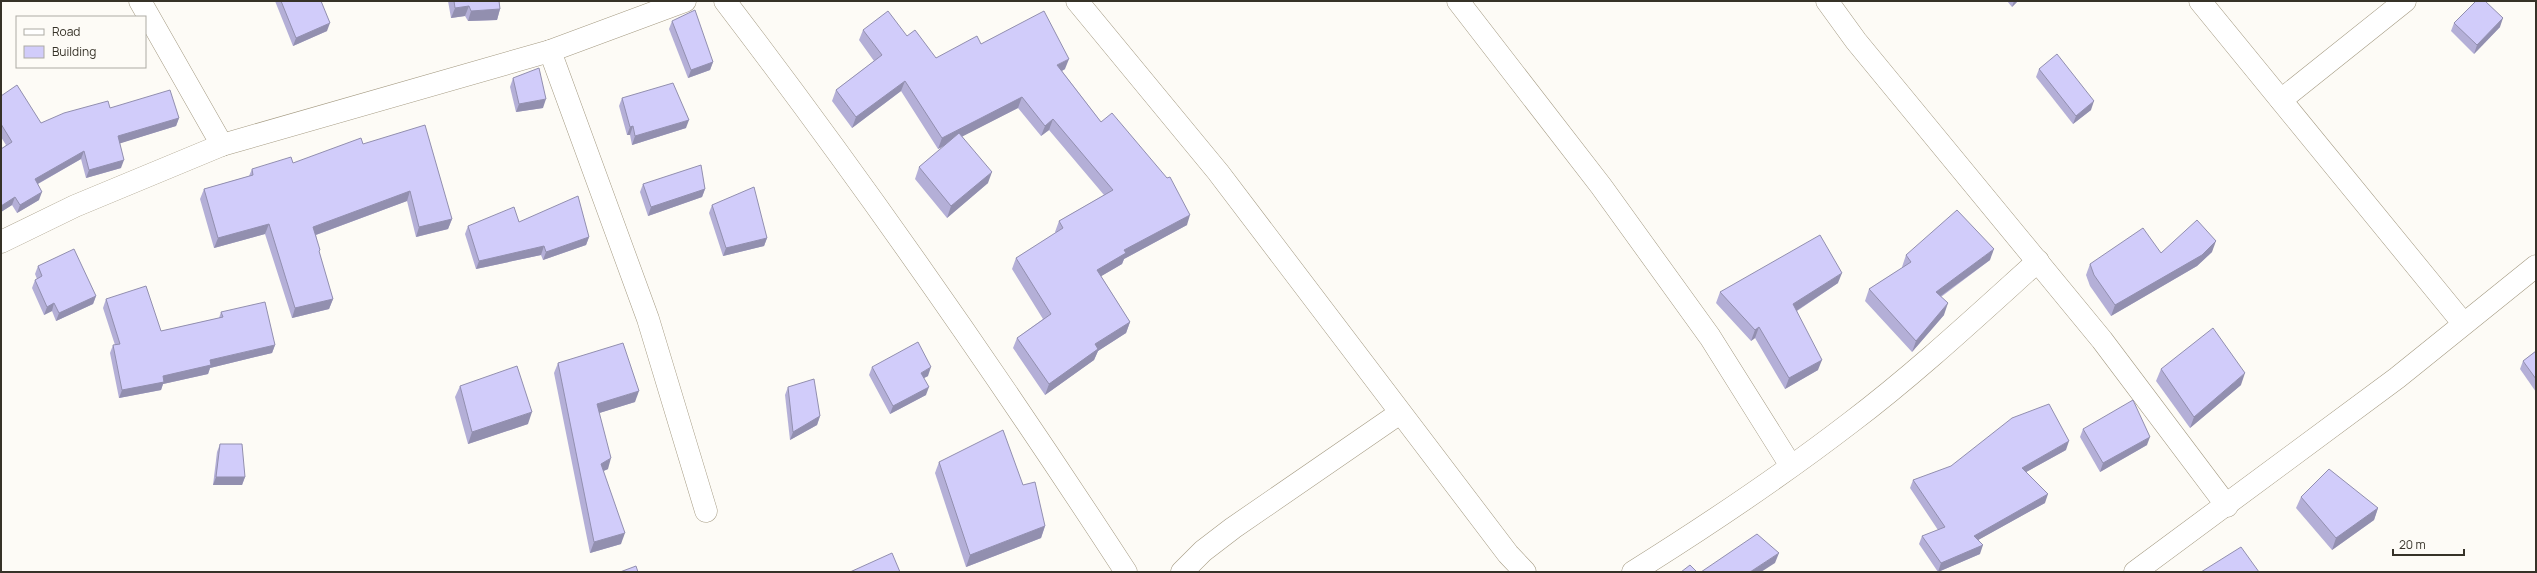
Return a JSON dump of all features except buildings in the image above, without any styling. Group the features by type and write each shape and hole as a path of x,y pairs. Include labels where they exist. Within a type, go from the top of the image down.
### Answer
{"street":[{"path":"140,1 222,146"},
{"path":"1,242 75,206 222,146 550,51 685,1"},
{"path":"725,1 803,104 1033,430 1126,572"},
{"path":"1077,1 1218,172 1508,554 1525,572"},
{"path":"1458,1 1601,186 1710,337 1791,466"},
{"path":"1827,1 1856,41 2038,261 2111,352 2227,506"},
{"path":"2200,1 2463,323"},
{"path":"2281,100 2405,1"},
{"path":"550,51 648,318 706,510"},
{"path":"1633,572 1697,532 1851,423 1905,378 2038,261"},
{"path":"2135,572 2227,506 2397,378 2463,323 2536,266"},
{"path":"1182,572 1215,542 1400,413"}]}
